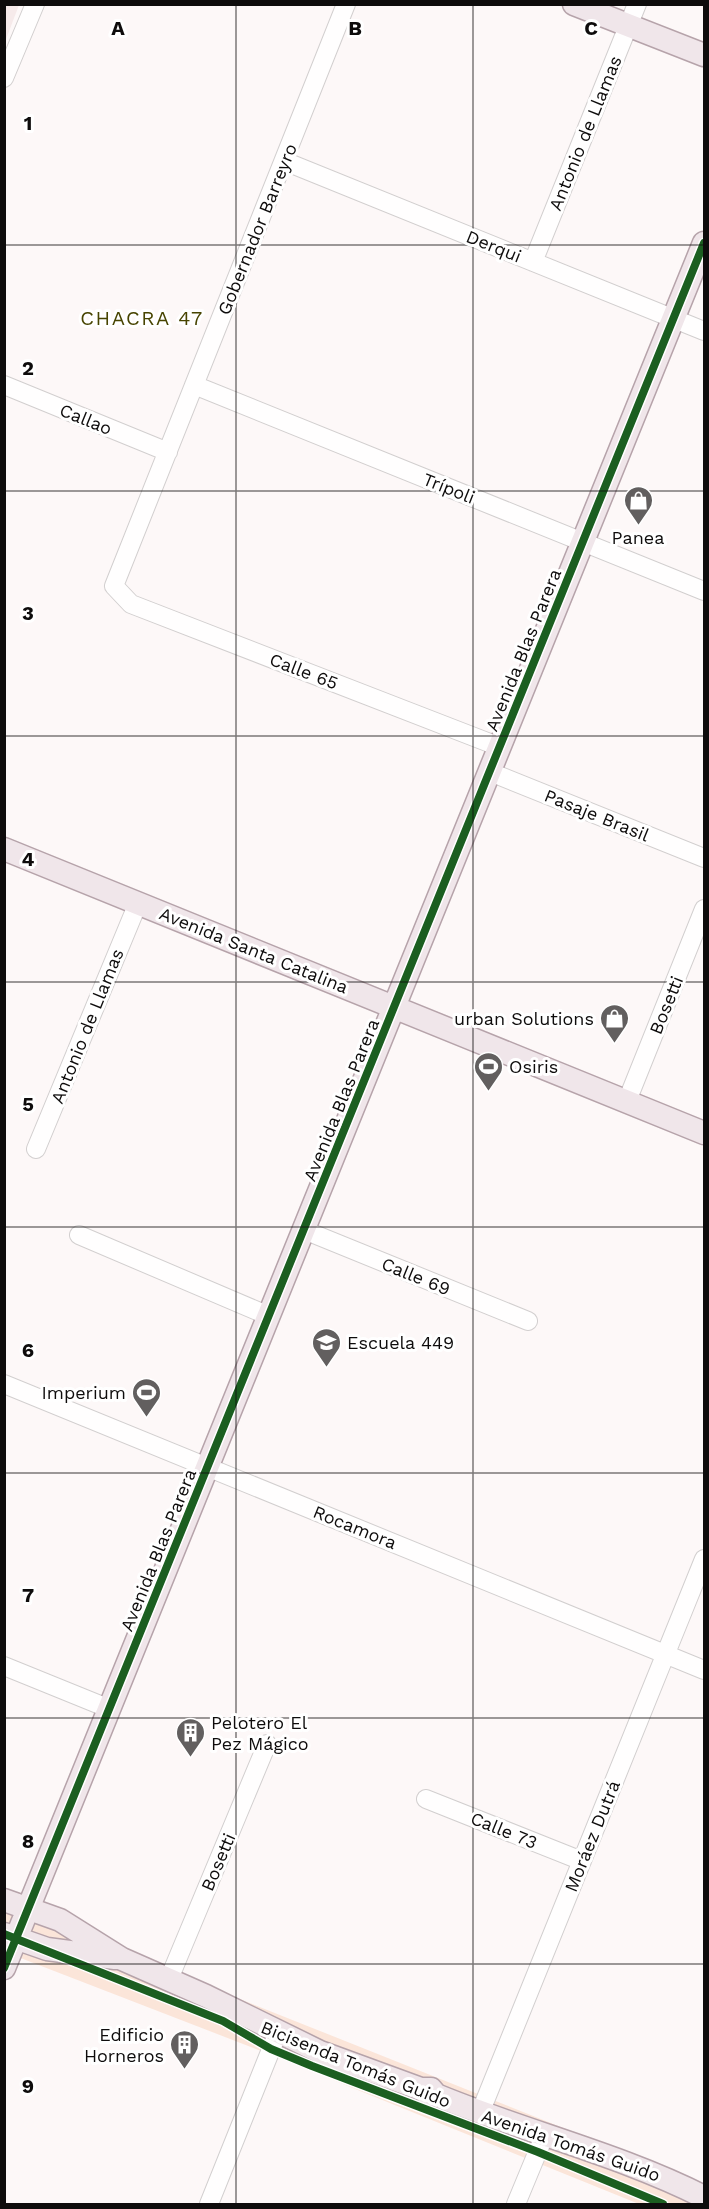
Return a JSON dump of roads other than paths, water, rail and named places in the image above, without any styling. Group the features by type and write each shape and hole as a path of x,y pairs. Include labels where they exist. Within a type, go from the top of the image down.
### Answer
{"main road":[{"path":"574,4 705,55"},
{"name":"Avenida Blas Parera","path":"4,1968 10,1936 30,1908 705,243"},
{"name":"Avenida Santa Catalina","path":"4,849 705,1133"},
{"name":"Avenida Tomás Guido","path":"4,1900 60,1920 122,1959 169,1979 320,2052 480,2113 666,2178 705,2197"},
{"name":"Avenida Tomás Guido","path":"10,1936 46,1949 122,1959"}],"street":[{"path":"4,78 35,4"},
{"name":"Gobernador Barreyro","path":"114,586 346,4"},
{"name":"Antonio de Llamas","path":"533,262 637,4"},
{"name":"Derqui","path":"284,161 705,331"},
{"name":"Callao","path":"4,385 168,452"},
{"name":"Trípoli","path":"195,385 705,591"},
{"name":"Calle 65","path":"114,586 131,604 500,747"},
{"name":"Pasaje Brasil","path":"490,772 705,858"},
{"name":"Antonio de Llamas","path":"36,1149 138,903"},
{"name":"Bosetti","path":"627,1101 705,909"},
{"name":"Calle 69","path":"304,1230 528,1321"},
{"path":"79,1236 269,1316"},
{"name":"Rocamora","path":"4,1384 705,1670"},
{"name":"Moráez Dutrá","path":"480,2113 705,1559"},
{"path":"4,1666 110,1709"},
{"name":"Bosetti","path":"169,1979 267,1744"},
{"name":"Calle 73","path":"426,1799 582,1861"},
{"path":"209,2205 278,2032"},
{"path":"516,2205 545,2134"}],"place":[{"name":"Panea","path":"638,526"},
{"name":"urban Solutions","path":"615,1044"},
{"name":"Osiris","path":"488,1092"},
{"name":"Escuela 449","path":"326,1368"},
{"name":"Imperium","path":"147,1418"},
{"name":"Pelotero El Pez Mágico","path":"190,1758"},
{"name":"Edificio Horneros","path":"185,2070"}],"district":[{"name":"CHACRA 47","path":"142,318"}]}
